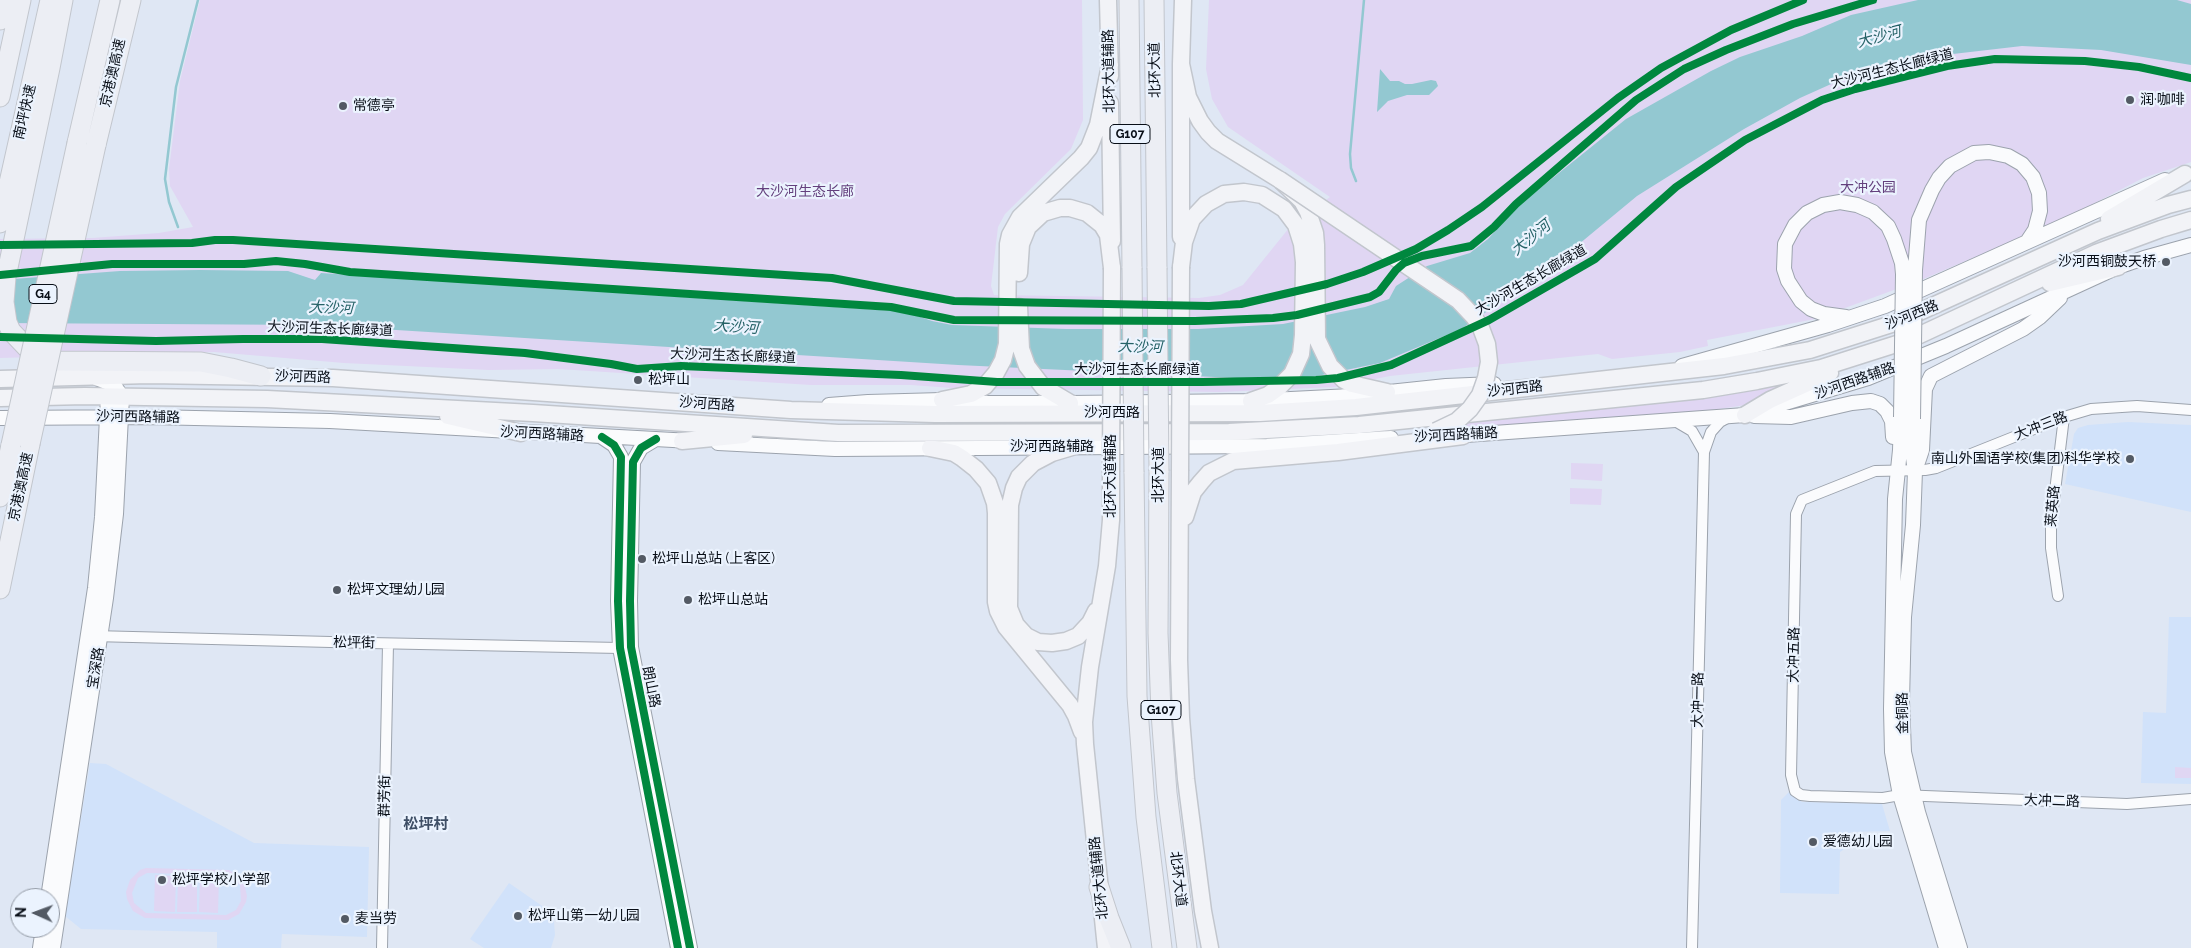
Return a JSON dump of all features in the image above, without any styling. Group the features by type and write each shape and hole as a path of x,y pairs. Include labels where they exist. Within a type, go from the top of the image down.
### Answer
{"highway":[{"path":"0,20 4,0"},
{"name":"南坪快速","path":"0,97 21,0"},
{"name":"南坪快速","path":"0,223 50,0"},
{"path":"62,0 50,68 6,277 4,302 7,322 16,338 35,354 58,361 193,362 231,368 261,376"},
{"name":"京港澳高速","path":"0,497 76,143 110,0"},
{"name":"京港澳高速","path":"0,589 96,145 131,0"},
{"name":"北环大道","path":"1129,0 1137,696 1146,817 1162,948"},
{"name":"北环大道","path":"1154,0 1159,471 1158,633 1167,793 1187,948"},
{"path":"1099,887 1108,918 1121,948"}],"main road":[{"name":"北环大道辅路","path":"1106,948 1085,744 1086,694 1110,540 1112,268 1108,0"},
{"path":"1183,0 1180,64 1179,660 1186,779 1203,911 1210,948"},
{"path":"1180,64 1188,97 1200,121 1217,141 1280,180 1458,300 1474,317 1481,328 1487,344 1489,362 1480,395 1470,409 1458,421 1436,431 1392,438"},
{"path":"1070,403 1049,392 1030,371 1021,349 1014,253 1010,235 1020,217 1089,148 1098,125 1110,66"},
{"path":"1896,470 1906,418 1909,272 1919,220 1932,190 1950,166 1974,153 1989,152 2008,156 2022,164 2034,177 2040,193 2040,211 2037,224 2027,242"},
{"path":"1655,374 1860,316 1925,289 2142,188 2188,173"},
{"path":"2071,243 2144,196 2188,173"},
{"path":"1280,180 1302,201 1315,233 1316,327 1320,348 1336,373 1352,384 1387,392"},
{"path":"1181,267 1187,230 1199,210 1224,194 1244,192 1262,195 1278,204 1291,216 1296,225 1302,244 1303,335 1301,354 1296,367 1283,384 1268,395 1250,401"},
{"name":"沙河西路","path":"0,378 149,375 357,379 791,410 977,414 1260,412 1356,407 1752,362 1840,342 1911,316 2123,221 2191,199"},
{"path":"1860,316 1824,314 1811,309 1793,292 1786,275 1784,257 1790,233 1800,219 1814,208 1831,203 1849,203 1865,208 1873,212 1888,226 1909,272"},
{"path":"942,400 971,394 985,386 996,374 1006,352 1014,253 1028,227 1034,220 1051,210 1070,208 1087,213 1102,225 1108,235 1112,268"},
{"name":"沙河西路","path":"0,398 116,394 267,399 533,412 786,431 882,434 1230,432 1330,427 1703,390 1781,377 1866,354 1909,340 2096,253 2191,220"},
{"name":"沙河西路辅路","path":"0,418 122,417 330,421 817,448 930,448 1267,446 1392,438 1463,436 1738,416 1868,378 1940,349 2118,267 2191,245"},
{"path":"2019,290 2118,267"},
{"path":"1915,471 1922,450 1925,389 1931,376 2023,329 2040,317 2069,291"},
{"path":"1738,416 1866,354"},
{"path":"90,377 109,382 116,394 131,384 209,381 232,376"},
{"path":"791,410 868,402 942,400 966,403 1250,401 1476,384 1542,386"},
{"path":"393,406 388,404 385,399 386,393 392,389 453,393 488,388"},
{"name":"宝深路","path":"53,948 94,636 107,417 116,394"},
{"name":"宝深路","path":"50,888 94,636 112,555 122,417 116,394"},
{"path":"1738,416 1791,418 1859,401 1876,402 1887,411 1892,421 1892,449 1896,470"},
{"path":"411,407 521,433"},
{"path":"1906,418 1915,471"},
{"path":"682,440 786,431"},
{"path":"1180,538 1188,504 1193,492 1209,473 1233,461 1338,452 1463,436"},
{"name":"朗山路","path":"602,437 617,449 622,465 618,601 620,648 678,948"},
{"name":"朗山路","path":"656,438 641,448 632,462 631,647 690,948"},
{"path":"1072,447 1044,456 1023,472 1012,493 1003,514 1002,601 998,611 1006,627 1070,705 1078,721 1085,744"},
{"path":"930,448 954,453 976,468 988,483 995,503 1003,514"},
{"name":"金铜路","path":"1896,470 1890,728 1894,765 1907,796 1960,948"},
{"name":"金铜路","path":"1915,471 1913,525 1904,608 1902,701 1904,752 1907,796 1946,948"},
{"path":"1002,601 1020,631 1038,642 1052,643 1066,641 1082,632 1090,622 1102,595"}],"street":[{"name":"大冲三路","path":"1896,470 1915,471 1941,466 2064,417 2091,409 2112,406 2191,410"},
{"name":"大冲一路","path":"1692,948 1704,452 1708,438 1715,427 1738,416"},
{"name":"莱英路","path":"2058,596 2051,524 2064,417"},
{"path":"1672,420 1692,431 1704,452"},
{"name":"大冲五路","path":"1896,470 1875,471 1857,477 1806,497 1798,507 1791,775 1793,787 1801,795 1883,798 1907,796"},
{"name":"松坪街","path":"94,636 620,648"},
{"name":"群芳街","path":"382,948 388,644"},
{"name":"大冲二路","path":"1907,796 2127,804 2191,799"}],"shaded area":[{"name":"南山外国语学校(集团)科华学校","path":"2128,422 2191,425 2191,512 2065,484 2074,434 2078,428 2088,425"},
{"path":"2169,617 2191,617 2191,784 2141,783 2143,712 2166,713"},
{"name":"松坪学校小学部","path":"90,763 106,764 254,843 369,847 367,937 282,934 281,948 217,948 217,932 81,929 65,916"},
{"name":"爱德幼儿园","path":"1789,792 1802,802 1882,804 1890,831 1851,832 1847,836 1846,848 1840,852 1839,894 1780,893 1781,800"},
{"name":"松坪山第一幼儿园","path":"509,883 548,910 554,922 555,935 551,948 484,948 470,939"}],"green space":[{"name":"大沙河生态长廊","path":"200,0 1082,0 1083,120 1071,149 1005,214 998,227 991,286 994,295 1199,298 1220,295 1243,285 1289,228 1330,197 1228,127 1212,99 1206,69 1209,0 2191,0 2191,162 2143,178 2066,218 1921,280 1815,319 1707,340 1708,346 1680,352 1612,359 1598,354 1390,376 1335,387 1220,392 952,388 911,385 811,385 558,369 489,370 344,363 214,352 0,358 0,239 92,238 159,233 193,227 170,186 169,169 180,81"},
{"path":"1789,384 1746,405 1698,412 1454,429 1466,421 1671,402"},
{"path":"1571,463 1603,464 1602,481 1571,479"},
{"path":"1570,488 1602,489 1601,505 1570,504"},
{"path":"2175,767 2191,768 2191,778 2175,778"},
{"path":"146,868 229,870 240,877 244,883 247,896 246,902 239,914 228,920 145,918 133,911 126,892 130,880 140,870","holes":["147,873 227,875 240,885 241,901 236,910 226,915 146,913 134,903 132,893 138,878"]},
{"path":"155,875 176,876 175,912 154,911"},
{"path":"178,876 197,876 197,912 177,912"},
{"path":"200,876 219,877 218,913 199,912"}],"water":[{"name":"大沙河","path":"1918,0 2177,0 2191,4 2191,65 2101,50 2022,46 1927,57 1849,76 1800,98 1744,129 1637,196 1544,273 1461,329 1380,363 1312,377 1236,378 958,365 316,325 0,323 0,280 120,271 200,270 288,271 315,280 321,273 880,310 906,312 932,321 952,325 1066,329 1198,329 1283,324 1365,307 1389,299 1396,286 1427,266 1470,253 1488,239 1518,206 1626,119 1711,71 1740,57 1802,36 1851,15"},
{"path":"1380,69 1390,81 1412,84 1431,80 1436,81 1438,86 1429,95 1407,95 1388,101 1377,112"}],"waterway":[{"path":"178,227 169,202 165,179 176,87 198,0"},
{"path":"1356,181 1351,168 1350,154 1364,0"}],"cycle path":[{"path":"0,245 192,243 233,240 832,278 954,301 1209,306 1241,304 1327,284 1363,272 1416,249 1482,207 1618,98 1661,68 1731,30 1803,0"},
{"path":"0,275 112,264 244,264 276,261 350,272 891,307 954,320 1195,321 1273,318 1297,315 1370,297 1379,292 1404,263 1422,256 1471,246 1494,227 1516,204 1636,100 1684,69 1726,50 1793,24 1873,0"},
{"name":"大沙河生态长廊绿道","path":"0,337 156,341 322,339 525,353 637,369 681,366 901,375 997,382 1202,382 1338,378 1391,365 1489,320 1595,259 1676,187 1745,140 1822,100 1855,89 1947,66 1995,59 2085,61 2139,67 2191,78"},
{"path":"602,437 614,445 621,457 618,601 620,648 678,948"},
{"path":"656,439 641,448 633,462 631,647 690,948"}],"place":[{"name":"润·咖啡","path":"2130,100"},
{"name":"常德亭","path":"343,106"},
{"name":"沙河西铜鼓天桥","path":"2166,262"},
{"name":"松坪山","path":"638,380"},
{"name":"南山外国语学校(集团)科华学校","path":"2130,459"},
{"name":"松坪山总站 (上客区)","path":"642,559"},
{"name":"松坪文理幼儿园","path":"337,590"},
{"name":"松坪山总站","path":"688,600"},
{"name":"爱德幼儿园","path":"1813,842"},
{"name":"松坪学校小学部","path":"162,880"},
{"name":"松坪山第一幼儿园","path":"518,916"},
{"name":"麦当劳","path":"345,919"}],"district":[{"name":"松坪村","path":"426,824"}],"park label":[{"name":"大冲公园","path":"1868,188"}]}
